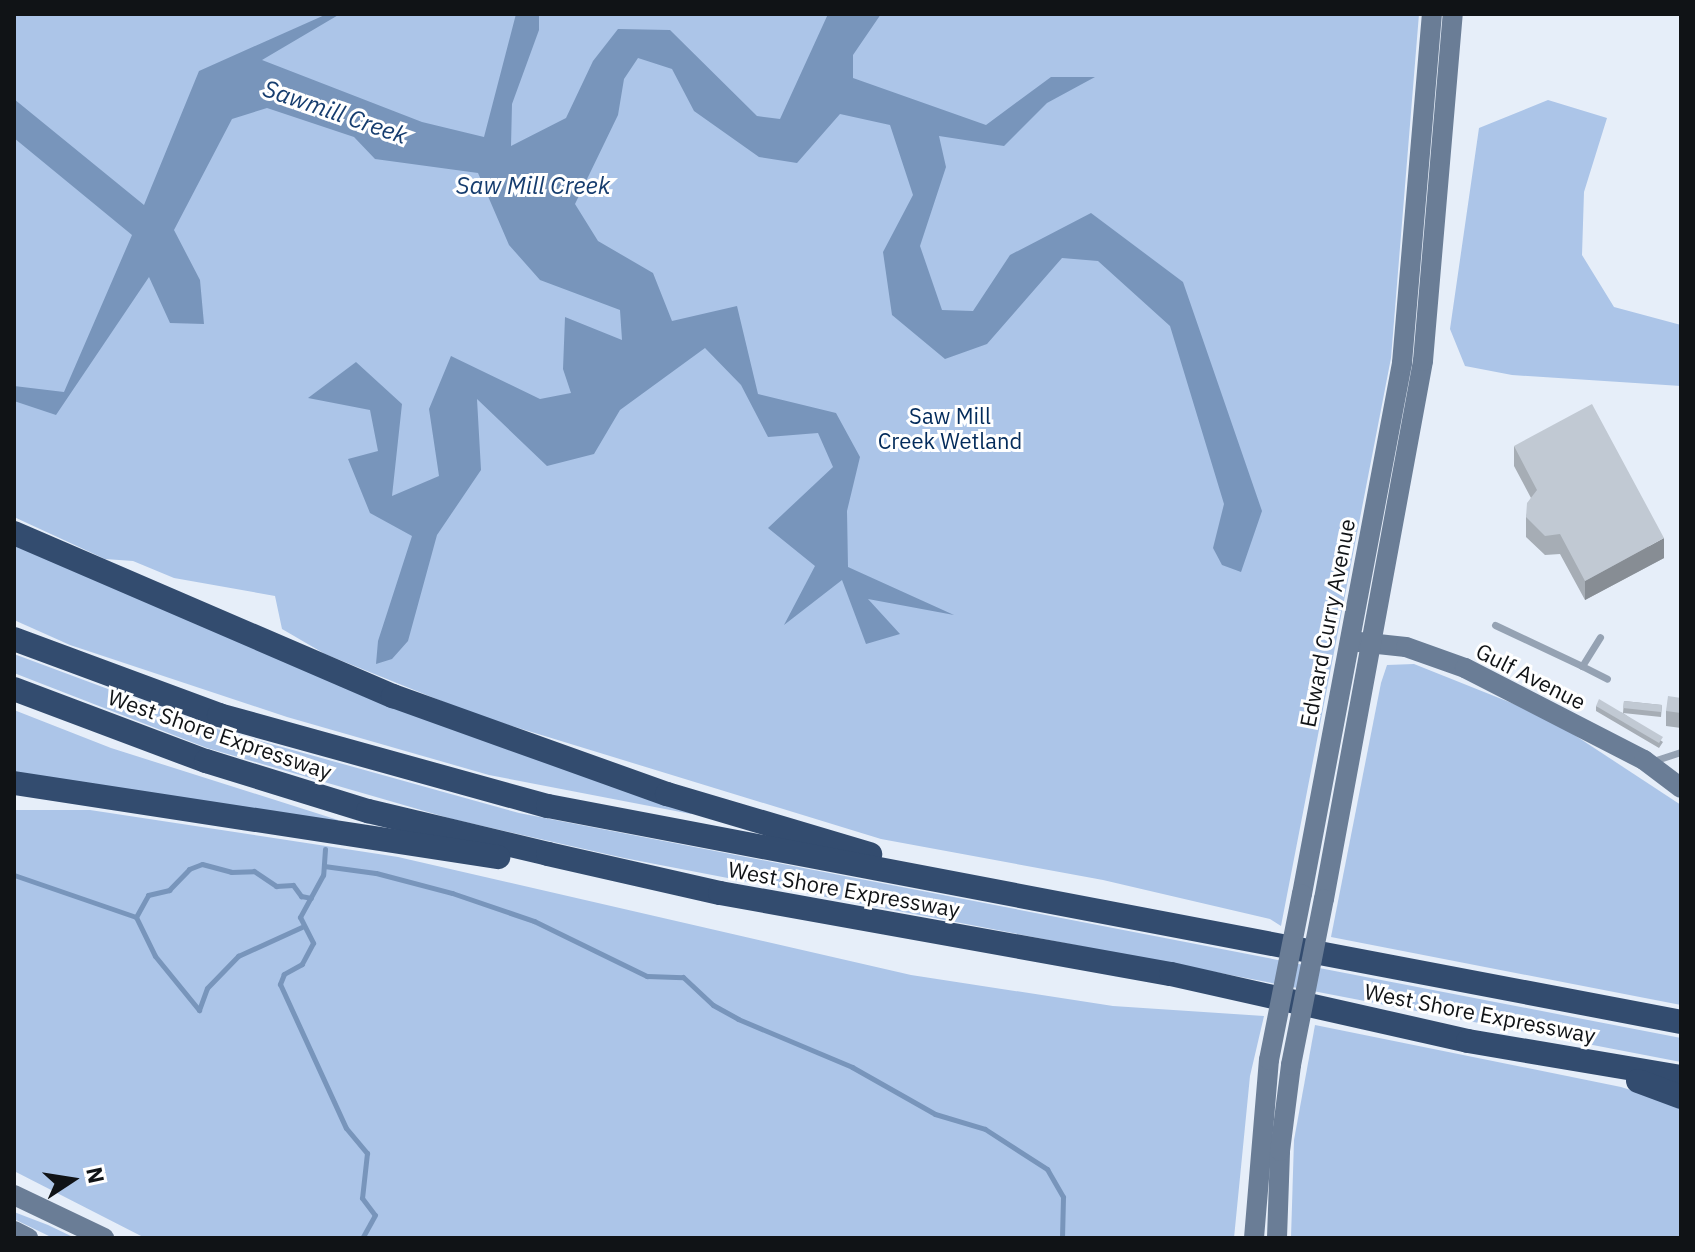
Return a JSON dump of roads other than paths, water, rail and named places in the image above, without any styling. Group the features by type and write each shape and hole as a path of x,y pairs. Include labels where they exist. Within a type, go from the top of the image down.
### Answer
{"highway":[{"path":"14,533 393,696 667,794 999,891"},
{"name":"West Shore Expressway","path":"14,639 219,715 548,806 1681,1022"},
{"name":"West Shore Expressway","path":"14,689 206,761 368,811 720,893 1171,974 1468,1041 1681,1077"},
{"path":"14,783 720,893"},
{"path":"1468,1041 1620,1074 1681,1097"}],"street":[{"name":"Edward Curry Avenue","path":"1254,1238 1269,1060 1402,363 1432,14"},
{"path":"1277,1238 1280,1151 1291,1065 1423,361 1453,14"},
{"name":"Gulf Avenue","path":"1347,640 1406,647 1465,668 1647,763 1681,788"},
{"path":"14,1195 104,1238"},
{"path":"14,1231 28,1238"}],"lane":[{"path":"1495,625 1607,679"},
{"path":"1582,666 1600,637"},
{"path":"1647,763 1681,752"}],"water":[{"name":"Saw Mill Creek","path":"327,14 340,14 262,60 422,122 484,137 516,14 539,14 539,30 512,104 511,146 566,118 593,61 618,29 670,30 757,116 780,119 828,14 881,14 853,55 853,78 986,125 1051,77 1095,77 1047,103 1004,146 939,136 946,167 920,246 942,310 973,311 1010,255 1091,213 1183,282 1262,511 1241,572 1222,565 1213,548 1224,504 1170,326 1098,261 1062,258 987,344 945,359 892,315 883,252 913,195 890,125 840,114 797,163 759,157 694,111 672,69 638,58 624,79 618,115 575,204 598,241 653,273 672,321 737,306 758,394 836,413 860,457 847,511 848,567 954,615 868,599 900,634 866,644 842,580 784,625 815,566 768,528 833,467 818,433 768,437 741,385 705,348 620,410 594,454 547,466 477,399 481,470 437,535 408,641 392,659 376,664 378,641 412,536 370,513 348,459 378,451 370,410 308,398 356,362 402,404 392,496 439,476 429,409 451,356 540,399 571,393 563,369 565,317 622,340 620,310 540,280 509,245 478,173 375,159 354,137 267,108 232,119 174,230 200,280 204,324 170,323 149,277 56,415 14,401 14,386 64,392 132,235 14,138 14,99 144,205 199,71"}],"waterway":[{"path":"325,849 323,875 300,917 313,943 302,964 284,974 280,984 346,1128 367,1153 362,1198 375,1215 362,1238"},
{"path":"136,917 148,895 169,890 189,869 202,864 231,872 254,871 276,886 293,885 301,896 311,898"},
{"path":"324,866 376,873 452,893 534,921 647,976 683,977 713,1005 738,1019 852,1067 935,1114 985,1129 1047,1169 1063,1197 1062,1238"},
{"path":"14,875 136,917 155,956 199,1010 207,988 238,956 302,927"}],"water label":[{"name":"Sawmill Creek","path":"335,112"}],"park label":[{"name":"Saw Mill Creek Wetland","path":"950,428"}]}
